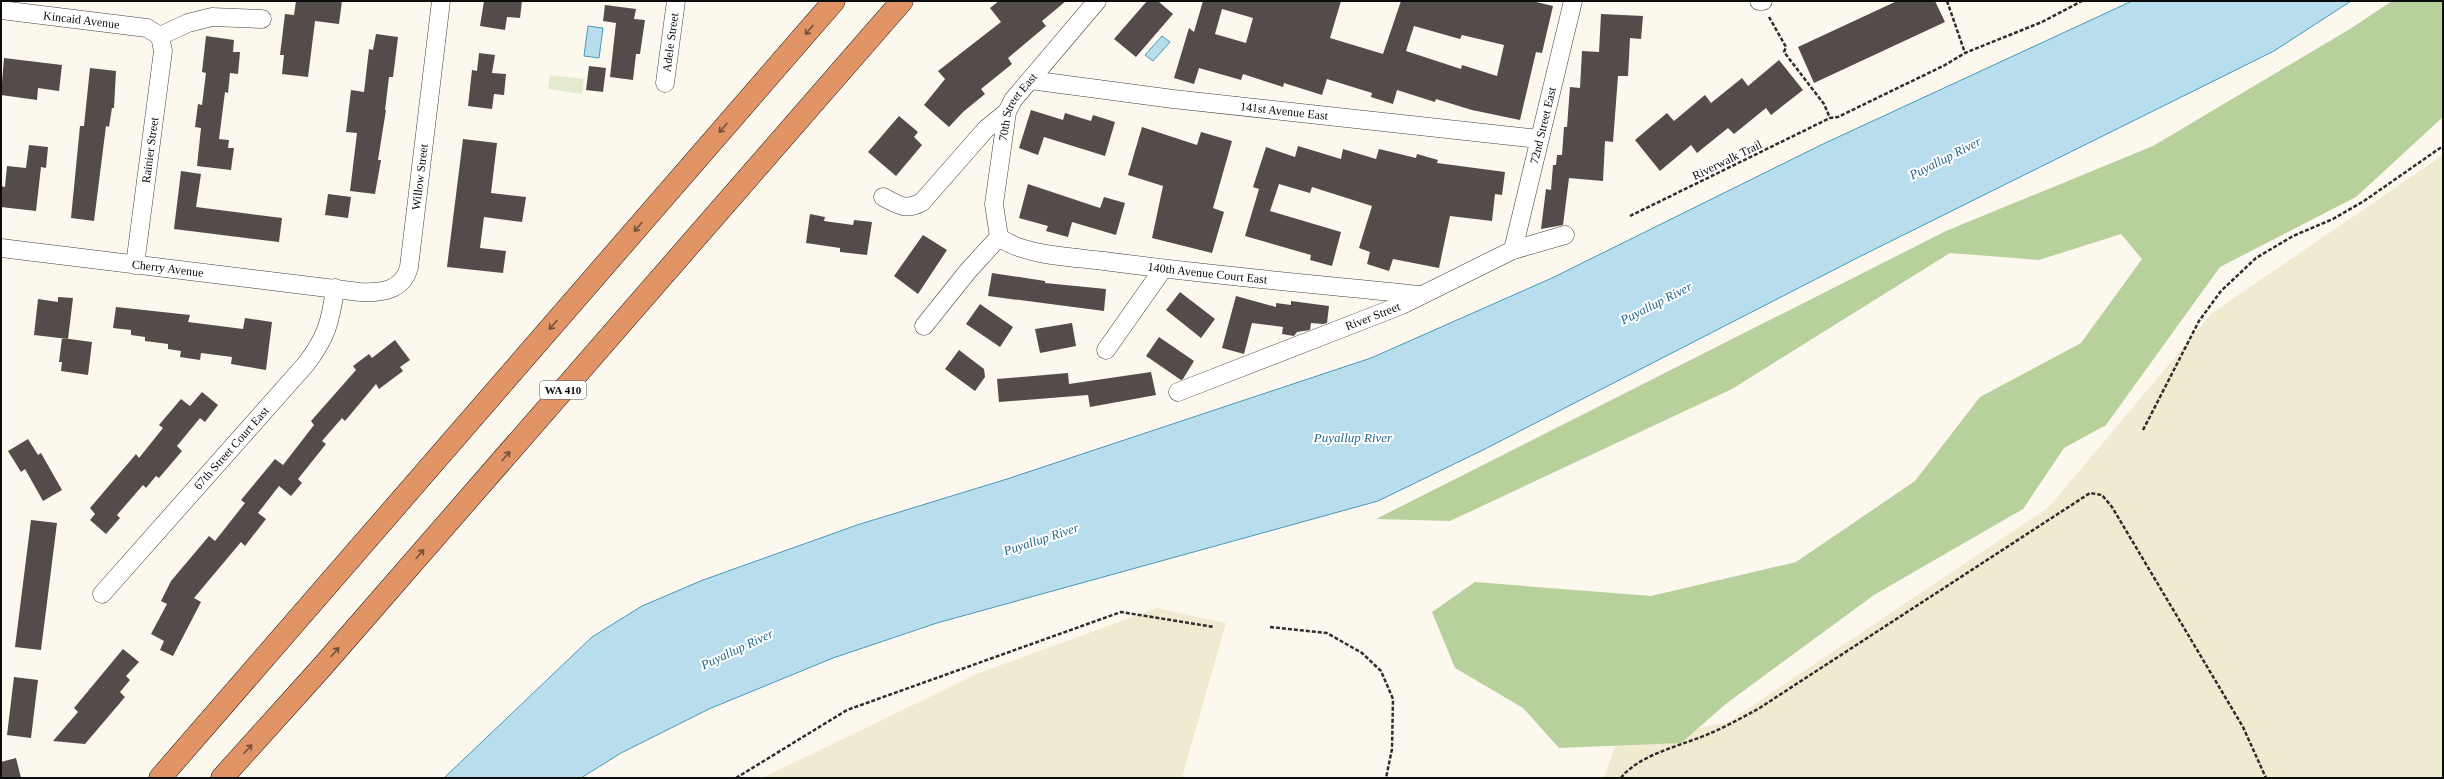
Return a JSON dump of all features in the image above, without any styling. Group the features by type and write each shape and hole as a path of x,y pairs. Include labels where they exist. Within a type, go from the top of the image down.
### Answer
{"highway":[{"path":"160,778 834,1"},
{"name":"WA 410","path":"222,778 332,655 902,1"}],"street":[{"name":"Willow Street","path":"335,288 383,291 396,287 407,273 441,1"},
{"name":"Adele Street","path":"665,83 676,1"},
{"name":"70th Street East","path":"999,237 994,204 1007,112 1013,100 1097,1"},
{"name":"72nd Street East","path":"1513,250 1573,1"},
{"name":"Kincaid Avenue","path":"1,10 146,28 160,36"},
{"path":"160,36 188,23 212,17 262,19"},
{"name":"Rainier Street","path":"135,265 163,50 160,36"},
{"name":"141st Avenue East","path":"1030,80 1173,99 1539,139"},
{"path":"883,196 902,206 911,208 922,202 986,129 1007,112"},
{"name":"River Street","path":"1178,392 1402,305 1419,295 1513,250 1565,235"},
{"path":"924,326 968,271 999,237"},
{"name":"140th Avenue Court East","path":"999,237 1008,244 1049,254 1163,269 1419,295"},
{"name":"Cherry Avenue","path":"1,248 335,288"},
{"path":"1106,350 1163,269"},
{"name":"67th Street Court East","path":"102,594 306,364 322,341 329,326 335,288"}],"path":[{"path":"1947,1 1965,53"},
{"name":"Riverwalk Trail","path":"1630,216 1830,118 1838,116 1945,65 1965,53 2042,22 2082,1"},
{"path":"1761,2 1786,47 1784,52 1824,104 1830,118"},
{"path":"2143,430 2199,321 2221,291 2256,258 2293,236 2333,220 2364,201 2443,146"},
{"path":"1621,778 1627,771 1655,755 1712,733 1758,709 2090,493 2102,494 2112,507 2243,727 2266,778"},
{"path":"736,778 847,710 1121,612 1214,627"},
{"path":"1270,627 1327,633 1362,653 1381,671 1393,699 1392,749 1386,778"}],"shaded area":[{"path":"2443,155 2443,778 1604,778 1615,746 1728,722 2049,507 2212,313"},
{"path":"1157,608 1226,623 1182,778 762,778 979,673"}],"green space":[{"path":"2392,1 2443,1 2443,117 2356,197 2220,267 2106,425 2064,448 2023,509 1874,595 1727,703 1681,743 1559,748 1523,708 1455,668 1432,612 1475,582 1651,596 1796,562 1915,481 1980,397 2081,343 2142,259 2121,234 2039,260 1950,253 1732,389 1450,521 1376,519 1946,231 2153,146 2350,29"},
{"path":"550,75 584,79 582,94 548,89"}],"water":[{"name":"Puyallup River","path":"2132,1 2351,1 2274,51 1859,257 1483,450 1378,501 937,623 833,658 709,709 621,753 581,778 444,778 592,637 642,606 703,580 857,525 1007,479 1371,358 1552,278 1823,144"},
{"path":"588,26 603,28 599,58 584,56"},
{"path":"1162,36 1170,42 1153,61 1145,55"}],"building":[{"path":"296,1 342,1 339,24 315,21 308,77 282,74 284,55 280,55 285,14 294,15"},
{"path":"484,1 522,1 520,18 507,17 505,30 480,26"},
{"path":"999,1 1066,1 1042,21 1046,26 1008,58 1012,64 981,89 985,94 963,112 949,127 924,105 945,79 938,71 1001,22 990,8"},
{"path":"1147,1 1158,1 1173,14 1136,57 1114,39"},
{"path":"1203,1 1341,1 1330,38 1383,54 1401,1 1532,1 1553,6 1542,53 1536,52 1520,120 1472,110 1436,99 1435,102 1397,90 1393,104 1371,97 1372,93 1327,79 1322,95 1284,83 1283,87 1243,74 1241,80 1199,68 1194,84 1174,78 1189,28 1194,32","holes":["1222,9 1253,18 1246,43 1215,34","1414,26 1460,39 1462,35 1504,45 1497,76 1462,65 1461,69 1406,51"]},
{"path":"1897,1 1935,1 1945,22 1814,83 1798,47"},
{"path":"605,5 636,9 634,19 645,20 640,54 636,54 633,80 610,77 616,23 603,21"},
{"path":"1601,14 1643,16 1641,39 1630,38 1628,76 1618,76 1613,142 1605,141 1603,181 1569,178 1563,225 1541,229 1546,189 1551,190 1553,165 1556,165 1557,155 1562,155 1564,127 1567,127 1570,87 1580,88 1582,51 1599,52"},
{"path":"376,34 398,37 393,77 389,77 386,110 378,160 381,160 375,194 350,191 357,133 346,132 351,90 364,92 369,49 373,50"},
{"path":"206,36 234,40 233,52 240,52 238,74 230,73 228,93 225,92 219,139 229,140 228,148 234,148 231,170 197,166 201,128 195,127 198,104 202,105 206,73 202,72"},
{"path":"479,53 495,55 492,73 506,74 504,95 494,94 492,109 468,106 472,70 477,71"},
{"path":"4,58 62,65 59,91 38,88 37,100 1,95"},
{"path":"1779,60 1803,90 1771,115 1766,108 1734,134 1728,128 1697,153 1691,145 1660,171 1635,140 1667,113 1674,121 1705,95 1711,103 1742,78 1748,86"},
{"path":"589,66 606,68 603,92 586,90"},
{"path":"90,68 116,71 114,108 112,108 109,127 106,126 94,221 71,218 80,126 84,126"},
{"path":"1031,110 1063,120 1065,113 1091,121 1093,115 1115,122 1105,156 1044,137 1038,155 1019,148"},
{"path":"899,116 918,132 914,137 922,145 896,176 868,152"},
{"path":"1142,127 1197,145 1201,132 1232,141 1213,208 1224,212 1212,253 1152,238 1163,186 1128,175"},
{"path":"463,139 497,143 491,193 526,197 522,222 484,217 480,248 506,251 503,273 447,267"},
{"path":"29,145 48,147 46,168 41,167 36,211 1,207 1,186 5,187 7,166 26,168"},
{"path":"1298,146 1341,159 1343,149 1376,159 1379,149 1416,158 1417,154 1438,160 1437,163 1505,172 1502,195 1495,194 1492,221 1450,216 1439,268 1393,259 1389,271 1367,264 1370,252 1359,248 1372,206 1312,187 1310,193 1279,184 1270,211 1341,232 1332,266 1310,260 1311,255 1245,236 1259,189 1253,187 1266,147 1295,157"},
{"path":"181,171 201,174 196,207 282,218 279,242 174,229"},
{"path":"1028,184 1100,208 1104,197 1125,203 1116,235 1072,222 1068,237 1046,231 1048,226 1019,218"},
{"path":"328,194 351,197 348,218 325,215"},
{"path":"810,214 825,217 824,221 853,225 854,220 872,222 867,255 840,252 840,248 806,243"},
{"path":"923,235 947,250 918,294 894,276"},
{"path":"992,273 1045,281 1045,283 1106,289 1104,311 988,296"},
{"path":"1180,292 1215,319 1201,338 1166,310"},
{"path":"1236,296 1276,307 1276,303 1291,305 1291,301 1329,306 1327,323 1311,323 1310,330 1297,332 1294,336 1282,334 1283,327 1252,323 1244,354 1222,348"},
{"path":"58,297 73,298 68,339 34,335 38,299 58,302"},
{"path":"980,304 1013,327 1000,347 966,324"},
{"path":"116,307 190,315 188,322 243,329 245,318 272,322 266,370 231,364 232,357 201,353 200,360 180,357 181,351 168,349 168,344 145,341 145,337 131,335 131,330 113,328"},
{"path":"1072,323 1076,346 1040,353 1035,329"},
{"path":"1159,337 1194,361 1183,379 1181,380 1146,356"},
{"path":"62,338 92,342 88,375 61,371 62,362 59,362"},
{"path":"395,340 410,360 400,367 403,371 379,389 376,384 345,421 342,418 322,441 326,444 298,479 302,483 291,496 279,486 258,513 266,519 245,546 241,542 194,598 201,602 173,656 160,650 164,641 151,634 167,604 161,601 171,581 209,536 215,541 245,503 241,500 275,459 283,465 314,425 311,421 356,370 353,366 369,354 372,358"},
{"path":"959,350 984,369 985,377 975,391 945,369"},
{"path":"1151,372 1156,395 1090,407 1088,395 999,402 997,379 1068,373 1069,384"},
{"path":"202,392 218,405 205,422 200,418 177,446 182,451 159,478 156,476 146,488 143,485 117,515 120,518 106,534 90,520 95,514 90,508 136,454 139,458 163,428 159,425 181,399 190,406"},
{"path":"28,439 38,455 41,453 62,490 43,501 25,469 21,472 8,451"},
{"path":"31,520 57,523 41,650 15,647"},
{"path":"123,649 139,662 126,676 130,680 120,692 125,697 85,744 53,741 78,712 74,708"},
{"path":"14,677 38,680 31,738 7,735"},
{"path":"16,758 21,778 1,778 1,762"}]}
